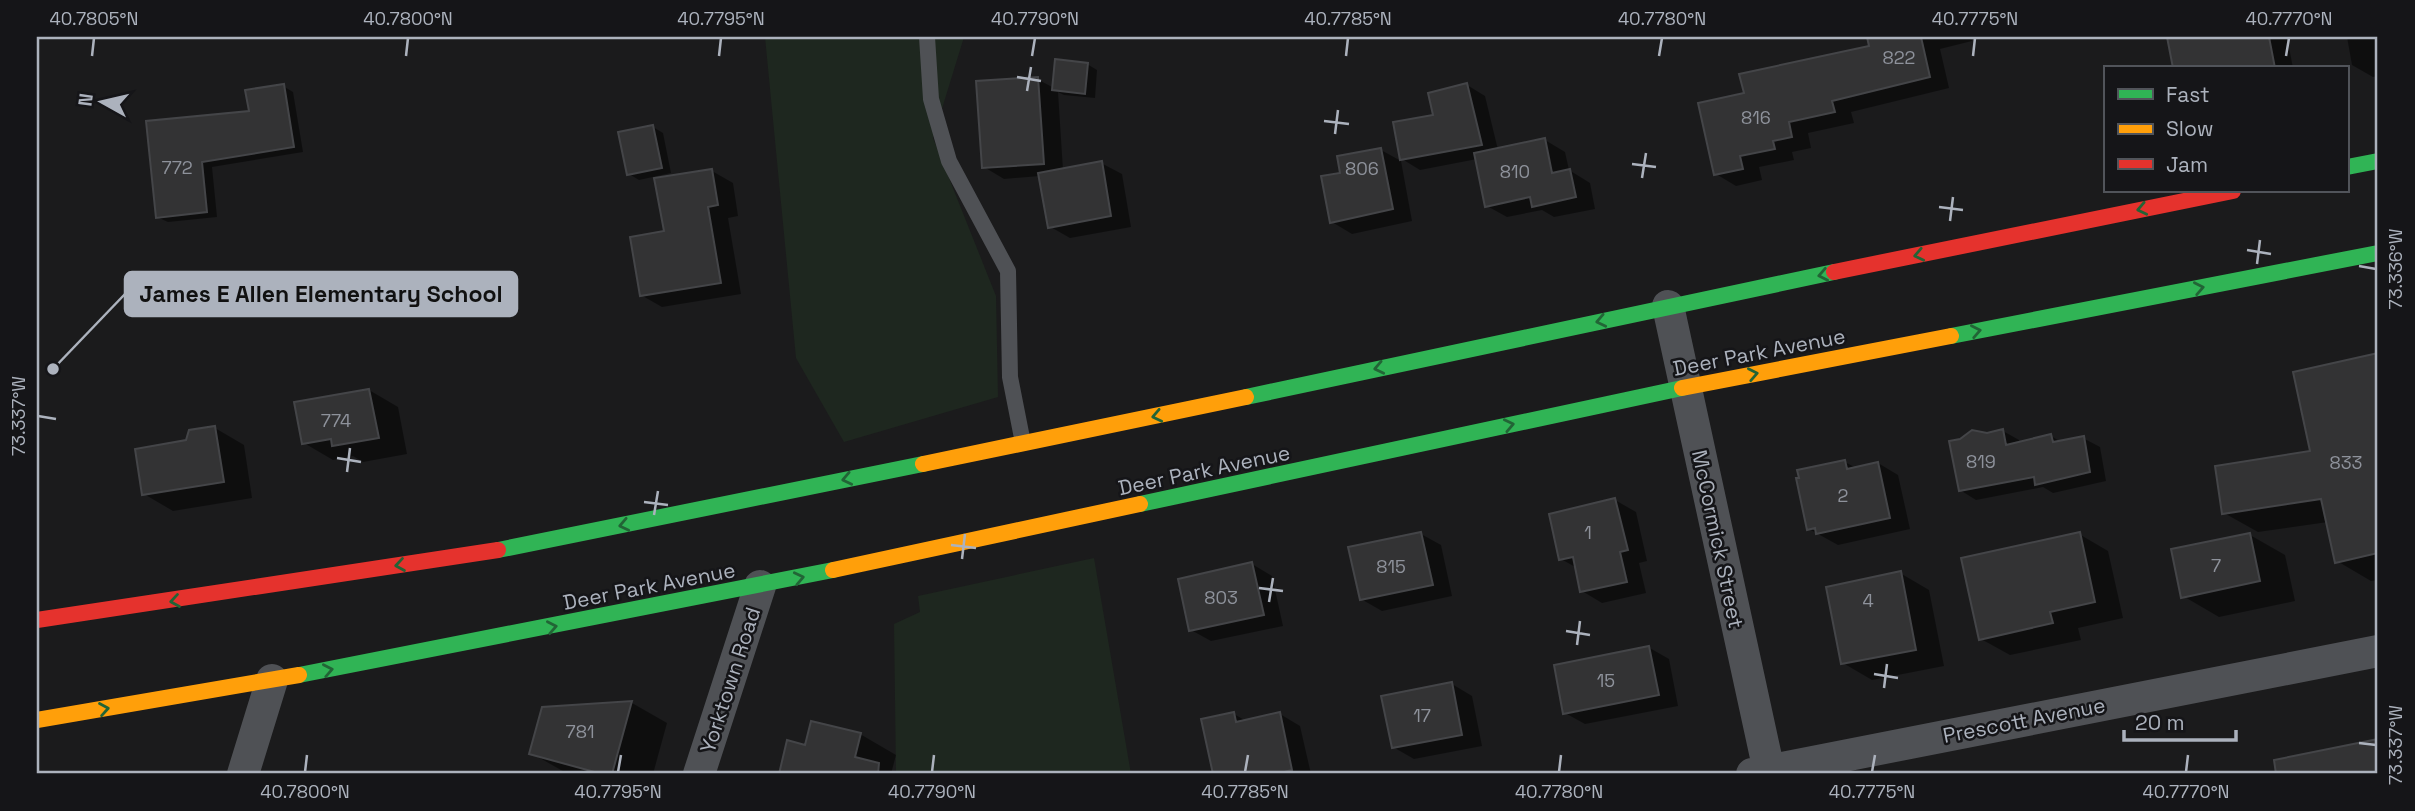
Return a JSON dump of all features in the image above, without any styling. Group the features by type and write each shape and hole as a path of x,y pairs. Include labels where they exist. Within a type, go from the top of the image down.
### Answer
{"main road":[{"path":"2348,167 2378,161"},
{"path":"37,620 528,545 1668,306 2228,192"},
{"name":"Deer Park Avenue","path":"37,720 272,680 760,586 1686,387 2378,253"}],"street":[{"name":"McCormick Street","path":"1668,306 1760,772"},
{"name":"Yorktown Road","path":"699,774 760,586"},
{"name":"Prescott Avenue","path":"1760,772 2378,651"},
{"path":"243,774 272,680"}],"lane":[{"path":"927,37 931,99 949,161 1008,271 1010,377 1023,443"}],"shaded area":[{"path":"765,37 964,37 933,138 996,296 998,397 844,442 796,358"},
{"path":"1094,558 1131,774 896,774 894,624 920,612 918,596"}],"building":[{"path":"1867,37 1921,37 1930,77 1832,101 1835,112 1789,122 1792,137 1773,141 1775,149 1740,156 1743,169 1714,175 1698,103 1744,93 1739,74 1869,46"},
{"path":"2167,37 2269,37 2275,66 2173,66"},
{"path":"1055,59 1088,63 1085,94 1052,90"},
{"path":"1038,77 1044,164 982,168 976,81"},
{"path":"1467,83 1482,145 1400,160 1393,122 1433,115 1428,93"},
{"path":"284,84 294,147 202,162 207,212 156,218 146,121 249,111 245,90"},
{"path":"653,125 662,168 627,175 618,132"},
{"path":"1545,138 1552,173 1570,169 1576,197 1532,207 1530,197 1485,207 1474,153"},
{"path":"1381,148 1393,209 1330,223 1321,176 1340,173 1337,156"},
{"path":"1102,161 1111,216 1048,228 1038,173"},
{"path":"712,169 718,205 708,207 721,283 640,296 630,237 664,231 654,178"},
{"path":"2378,353 2378,553 2335,563 2321,499 2222,514 2215,466 2310,451 2293,372"},
{"path":"369,389 379,438 332,446 331,439 302,444 294,402"},
{"path":"215,426 224,482 142,495 135,449 186,440 189,430"},
{"path":"2003,429 2006,445 2051,434 2053,442 2084,436 2090,472 2035,485 2034,477 1959,491 1949,441 1960,439 1972,430 1987,433"},
{"path":"1845,460 1847,469 1878,462 1890,518 1816,534 1815,528 1807,530 1796,478 1799,478 1797,470"},
{"path":"1615,498 1628,550 1620,552 1627,582 1580,592 1573,557 1559,560 1549,514"},
{"path":"1421,532 1433,585 1360,600 1348,547"},
{"path":"2080,532 2095,602 2050,612 2053,623 1979,640 1961,558"},
{"path":"2250,533 2260,581 2181,598 2171,549"},
{"path":"1252,562 1264,615 1189,631 1178,579"},
{"path":"1901,571 1916,650 1841,664 1826,587"},
{"path":"1649,646 1659,695 1563,714 1554,665"},
{"path":"1452,682 1462,735 1392,748 1381,696"},
{"path":"632,701 612,774 602,774 529,754 542,707"},
{"path":"1234,712 1236,722 1280,712 1292,770 1276,774 1213,774 1201,719"},
{"path":"811,721 861,733 855,757 879,763 878,774 779,774 787,740 805,745"},
{"path":"2378,739 2378,774 2276,774 2274,760"}],"traffic: fast":[{"path":"2348,167 2378,161"},
{"path":"1951,336 2378,253"},
{"path":"1246,397 1834,272"},
{"path":"1140,504 1682,388"},
{"path":"498,550 923,464"},
{"path":"299,675 833,570"}],"traffic: slow":[{"path":"1682,388 1951,336"},
{"path":"923,464 1246,397"},
{"path":"833,570 1140,504"},
{"path":"37,720 299,675"}],"traffic: jam":[{"path":"1834,272 2228,192"},
{"path":"37,620 498,550"}],"place":[{"name":"James E Allen Elementary School","path":"53,369"}]}
